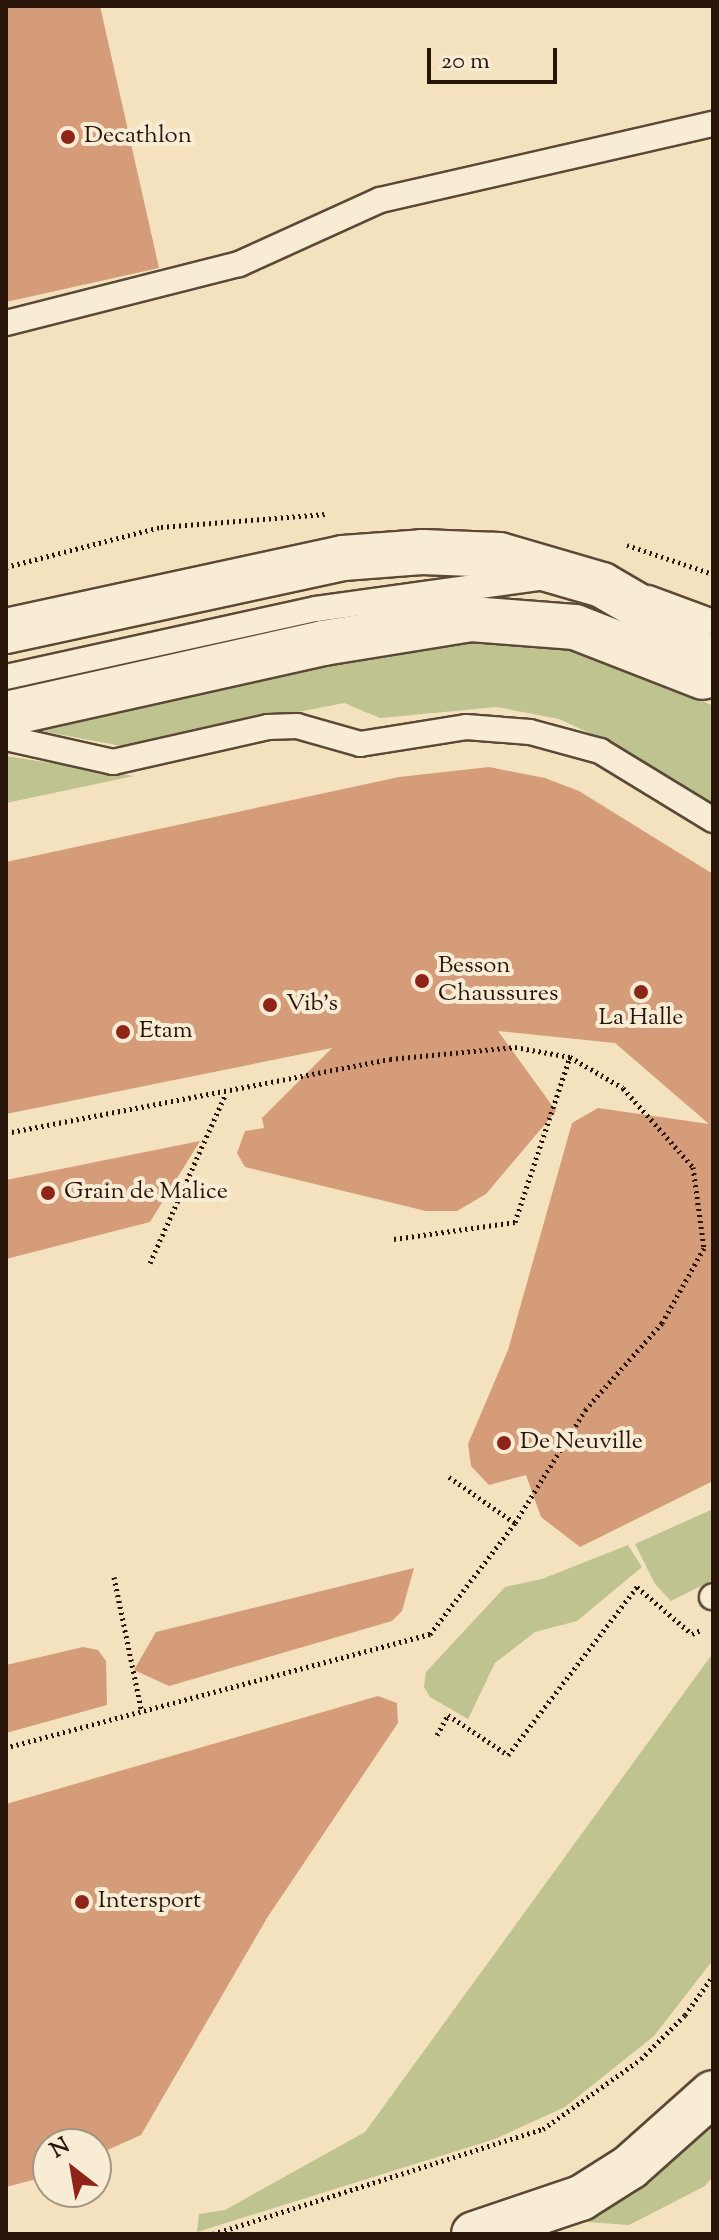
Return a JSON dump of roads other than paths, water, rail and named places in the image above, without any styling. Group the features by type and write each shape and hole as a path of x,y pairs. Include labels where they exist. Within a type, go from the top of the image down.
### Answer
{"street":[{"path":"6,631 343,558 406,553 499,555 602,585 650,613 713,664"},
{"path":"6,714 323,643 504,617 575,627 619,640 713,681"},
{"path":"474,2234 581,2198 630,2167 713,2093"}],"lane":[{"path":"6,323 239,264 380,200 713,124"},
{"path":"6,677 413,591 526,578 602,585 713,622"},
{"path":"6,738 113,762 268,727 297,726 360,744 466,727 530,732 600,751 713,820"}],"place":[{"name":"Decathlon","path":"68,137"},
{"name":"Besson Chaussures","path":"422,981"},
{"name":"La Halle","path":"641,992"},
{"name":"Vib's","path":"270,1005"},
{"name":"Etam","path":"123,1032"},
{"name":"Grain de Malice","path":"48,1193"},
{"name":"De Neuville","path":"504,1443"},
{"name":"Intersport","path":"82,1902"}]}
